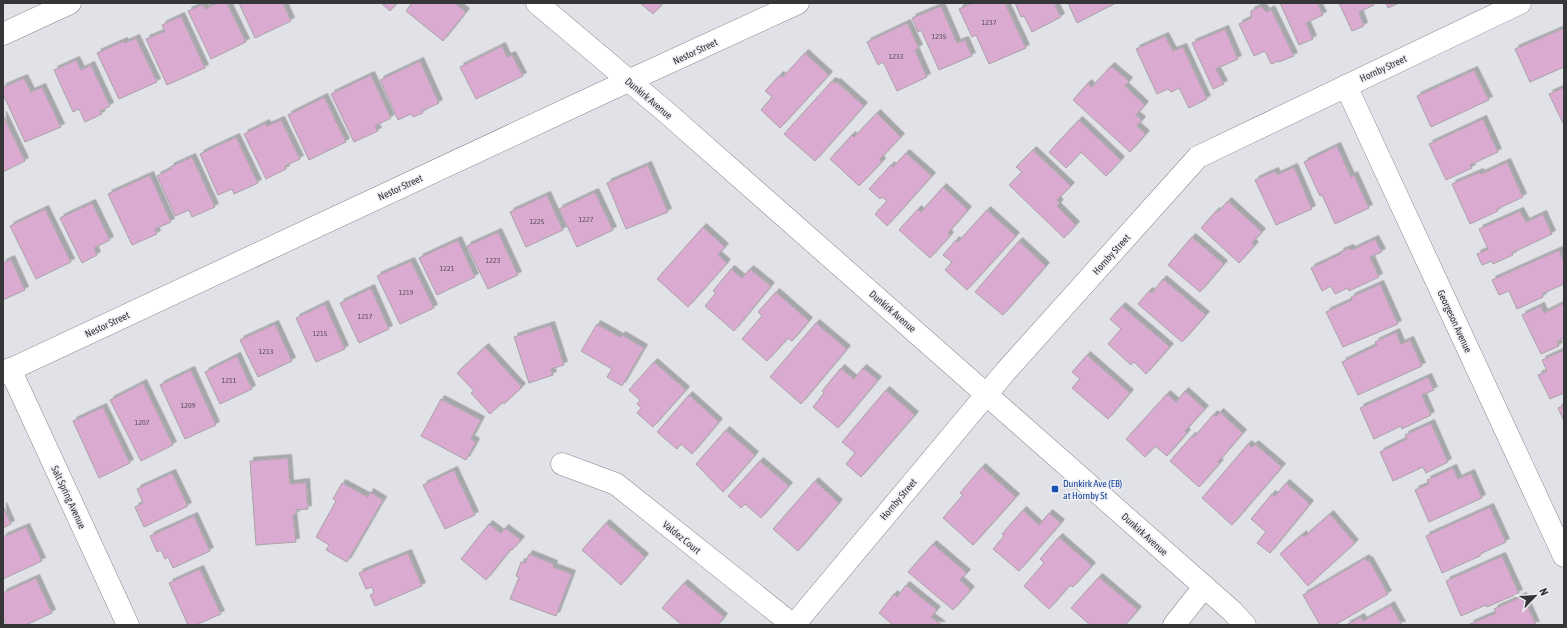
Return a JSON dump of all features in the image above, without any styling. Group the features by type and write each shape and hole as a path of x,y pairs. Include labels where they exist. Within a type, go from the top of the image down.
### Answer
{"street":[{"path":"3,34 70,3"},
{"name":"Dunkirk Avenue","path":"537,3 630,81 987,394 1232,611 1245,625"},
{"name":"Nestor Street","path":"7,371 798,3"},
{"name":"Hornby Street","path":"793,625 987,394 1198,157 1520,3"},
{"name":"Georgeson Avenue","path":"1346,86 1564,556"},
{"name":"Salt Spring Avenue","path":"7,371 128,625"},
{"name":"Valdez Court","path":"562,464 616,484 793,625"},
{"path":"1174,625 1204,587"}],"building":[{"path":"217,3 227,3 246,42 211,59 188,11 203,4 205,9"},
{"path":"239,3 283,3 291,21 255,38"},
{"path":"381,3 397,3 390,11"},
{"path":"412,3 455,3 466,12 443,41 406,11"},
{"path":"640,3 663,3 653,14"},
{"path":"972,3 1005,3 1026,48 989,64 976,35 972,37 959,9"},
{"path":"1015,3 1054,3 1061,17 1032,32 1024,16 1021,17"},
{"path":"1068,3 1114,3 1114,4 1077,23"},
{"path":"1280,3 1317,3 1323,15 1306,23 1313,39 1299,45"},
{"path":"1339,3 1373,3 1374,5 1359,12 1364,26 1352,31"},
{"path":"1386,3 1399,3 1388,8"},
{"path":"941,6 957,43 965,40 972,56 939,70 921,30 918,32 912,18"},
{"path":"1261,6 1267,12 1271,9 1294,56 1271,64 1265,51 1254,56 1239,24 1251,18 1251,11"},
{"path":"181,16 205,68 167,85 146,39 165,31 162,25"},
{"path":"907,23 919,48 915,50 927,77 897,91 883,62 878,65 867,42"},
{"path":"1564,28 1564,67 1530,82 1515,49"},
{"path":"1225,29 1238,59 1216,69 1224,84 1213,89 1192,43"},
{"path":"1165,36 1173,51 1183,47 1207,99 1189,108 1179,88 1171,92 1168,89 1157,94 1136,49"},
{"path":"136,38 157,82 119,99 97,53 124,41 125,43"},
{"path":"502,46 507,57 512,55 523,76 476,99 460,67"},
{"path":"805,53 829,75 780,128 761,110 772,97 765,91 780,75 783,77"},
{"path":"76,60 81,70 91,65 110,106 100,111 102,114 85,122 79,109 73,112 54,70"},
{"path":"420,61 439,103 422,111 423,113 413,117 411,114 398,120 380,80"},
{"path":"1111,66 1129,81 1125,86 1145,105 1136,115 1142,120 1137,126 1146,134 1130,152 1073,100 1088,83 1092,87"},
{"path":"1474,70 1489,100 1431,127 1417,96"},
{"path":"371,75 391,118 375,126 378,131 354,142 331,94"},
{"path":"24,78 31,92 42,87 61,127 25,142 3,94 3,87"},
{"path":"832,81 837,82 864,106 815,161 784,134"},
{"path":"1564,87 1564,123 1563,123 1549,94"},
{"path":"324,97 346,142 309,160 288,115"},
{"path":"877,113 901,137 880,159 882,162 859,186 830,159 852,135 854,137"},
{"path":"3,115 25,161 3,172"},
{"path":"1483,119 1498,152 1470,165 1472,168 1446,180 1429,144"},
{"path":"281,120 300,159 285,166 286,169 266,179 244,134 266,123 267,126"},
{"path":"1079,120 1121,160 1106,176 1081,152 1066,168 1049,152"},
{"path":"236,137 258,183 234,194 232,189 218,195 200,154"},
{"path":"1337,146 1351,177 1354,175 1369,208 1335,224 1322,195 1320,196 1304,162"},
{"path":"1033,150 1071,186 1057,200 1060,203 1057,206 1076,225 1064,238 1009,185 1022,172 1016,167"},
{"path":"906,153 932,176 887,226 875,214 887,201 882,197 880,199 869,189 891,165 893,167"},
{"path":"192,157 215,207 192,217 189,210 175,216 157,176 171,169 170,167"},
{"path":"1507,162 1523,197 1470,224 1452,184 1480,172 1481,174"},
{"path":"648,165 668,212 626,229 607,183"},
{"path":"1294,167 1312,209 1276,225 1255,180 1275,171 1277,175"},
{"path":"150,175 171,222 155,229 157,234 132,245 108,194"},
{"path":"943,187 968,210 948,233 950,236 930,258 899,230 918,209 921,212"},
{"path":"595,192 613,230 577,247 559,209"},
{"path":"547,195 563,230 526,247 510,212"},
{"path":"1228,201 1262,232 1252,243 1255,245 1239,263 1201,228 1216,211 1218,212"},
{"path":"92,203 110,240 94,248 97,255 82,263 60,218"},
{"path":"45,209 71,262 36,279 10,226"},
{"path":"987,210 1016,236 967,290 945,270 952,262 943,255 956,240 958,242"},
{"path":"1520,211 1526,222 1543,214 1552,234 1493,264 1492,261 1482,265 1477,254 1488,249 1479,229"},
{"path":"703,227 725,247 718,255 727,263 688,307 657,279"},
{"path":"498,232 518,275 488,289 467,246"},
{"path":"1192,237 1224,264 1200,292 1168,265"},
{"path":"1375,239 1382,252 1370,257 1379,277 1349,291 1348,288 1335,294 1331,286 1322,291 1311,268 1341,254 1340,252 1350,248 1352,250"},
{"path":"458,240 475,277 437,295 419,258"},
{"path":"1019,241 1046,266 1003,315 975,292"},
{"path":"1559,250 1564,262 1564,284 1542,294 1543,297 1517,309 1509,291 1499,295 1492,280"},
{"path":"11,259 25,290 3,300 3,263"},
{"path":"411,261 434,308 400,324 377,276"},
{"path":"731,269 742,278 750,269 771,286 734,331 705,306 716,293 713,291"},
{"path":"1163,279 1206,315 1182,342 1138,304 1149,291 1152,293"},
{"path":"1380,284 1398,324 1343,347 1326,312 1352,300 1351,297"},
{"path":"371,288 389,329 359,343 340,303"},
{"path":"776,292 809,321 792,341 788,338 767,361 742,339 762,316 758,312"},
{"path":"1564,303 1564,338 1557,342 1559,346 1541,354 1522,315 1541,306 1544,313"},
{"path":"325,304 345,349 316,362 296,318"},
{"path":"1122,306 1170,347 1146,374 1134,362 1131,365 1108,344 1121,329 1110,319"},
{"path":"816,323 847,349 801,404 770,377"},
{"path":"275,324 292,361 258,377 240,340"},
{"path":"597,324 620,337 622,335 644,348 622,386 607,377 612,369 581,351"},
{"path":"551,325 564,365 551,369 553,375 529,383 514,337"},
{"path":"1396,332 1401,344 1410,340 1422,366 1358,395 1342,362 1377,345 1375,342"},
{"path":"485,347 522,387 504,404 503,402 490,414 471,393 474,391 457,373"},
{"path":"1564,350 1564,393 1550,399 1538,375 1547,371 1542,360"},
{"path":"1087,355 1130,393 1108,419 1072,388 1080,379 1072,372"},
{"path":"237,356 252,389 220,404 205,372"},
{"path":"654,362 686,390 653,427 637,413 641,408 637,404 640,400 629,390"},
{"path":"841,368 854,379 863,368 878,380 838,428 813,407 824,393 822,391"},
{"path":"191,370 216,425 185,439 160,385"},
{"path":"1428,377 1434,390 1422,395 1431,415 1402,429 1401,426 1374,439 1360,408"},
{"path":"143,383 173,445 141,461 110,400"},
{"path":"886,390 915,415 861,477 846,464 855,453 842,442"},
{"path":"1185,391 1205,409 1185,431 1187,433 1167,456 1155,446 1145,457 1126,439 1167,394 1176,402"},
{"path":"689,395 719,422 692,454 681,444 677,449 657,432"},
{"path":"441,399 481,420 471,439 476,442 466,460 421,436"},
{"path":"1564,405 1564,421 1558,408"},
{"path":"103,407 130,463 99,478 73,421"},
{"path":"1220,412 1243,433 1199,487 1170,461 1214,414 1216,416"},
{"path":"1431,423 1448,462 1426,473 1423,467 1393,481 1380,452 1407,439 1405,435"},
{"path":"726,430 755,455 723,492 696,464"},
{"path":"1248,444 1252,447 1255,444 1282,467 1232,525 1202,498"},
{"path":"288,458 290,484 306,482 308,509 296,510 296,515 293,515 296,542 256,545 250,461"},
{"path":"760,461 789,486 761,518 745,504 741,508 728,496"},
{"path":"982,467 1016,497 973,545 943,518 963,495 960,493"},
{"path":"1453,468 1458,479 1471,473 1482,498 1429,522 1415,490 1429,484 1427,480"},
{"path":"454,470 475,515 445,529 423,485"},
{"path":"172,473 188,506 144,527 135,507 143,503 137,489"},
{"path":"815,481 839,503 798,551 773,529"},
{"path":"342,483 368,497 370,492 383,500 347,562 326,550 329,545 316,537 336,501 333,499"},
{"path":"1286,483 1310,504 1270,553 1257,543 1266,532 1251,519 1272,494 1275,496"},
{"path":"3,506 11,524 3,528"},
{"path":"1490,507 1506,542 1480,554 1480,556 1442,573 1426,536"},
{"path":"1023,510 1039,525 1049,513 1061,523 1019,571 993,549 1004,536 1002,534"},
{"path":"1330,514 1355,543 1308,586 1280,554 1303,534 1304,537"},
{"path":"194,516 210,551 173,568 168,557 165,559 161,550 157,552 150,536"},
{"path":"606,523 645,557 621,585 582,550"},
{"path":"489,524 501,533 505,528 521,540 512,550 511,549 486,580 461,559"},
{"path":"26,527 42,561 3,579 3,537"},
{"path":"1059,537 1092,566 1073,587 1070,585 1049,609 1024,586 1044,563 1040,559"},
{"path":"933,544 967,573 960,580 971,590 953,610 908,572"},
{"path":"408,553 422,586 375,606 370,595 374,593 372,587 366,589 359,573"},
{"path":"529,554 554,564 553,567 572,574 556,616 510,599 519,577 516,576 521,562 525,563"},
{"path":"1502,556 1519,593 1487,607 1486,605 1461,616 1446,581"},
{"path":"1366,558 1367,561 1369,560 1388,594 1335,625 1320,625 1303,595"},
{"path":"200,569 221,614 196,625 188,625 169,583"},
{"path":"1099,577 1138,610 1125,625 1090,625 1071,608"},
{"path":"36,578 52,613 26,625 6,625 3,618 3,593"},
{"path":"684,583 724,617 718,625 682,625 662,608"},
{"path":"906,585 937,610 931,617 942,625 893,625 879,613 894,594 897,597"},
{"path":"1523,596 1536,625 1470,624 1496,613 1494,609"},
{"path":"1391,605 1402,625 1346,625 1361,617 1363,621"}],"place":[{"name":"Dunkirk Ave (EB) at Hornby St","path":"1055,489"}]}
